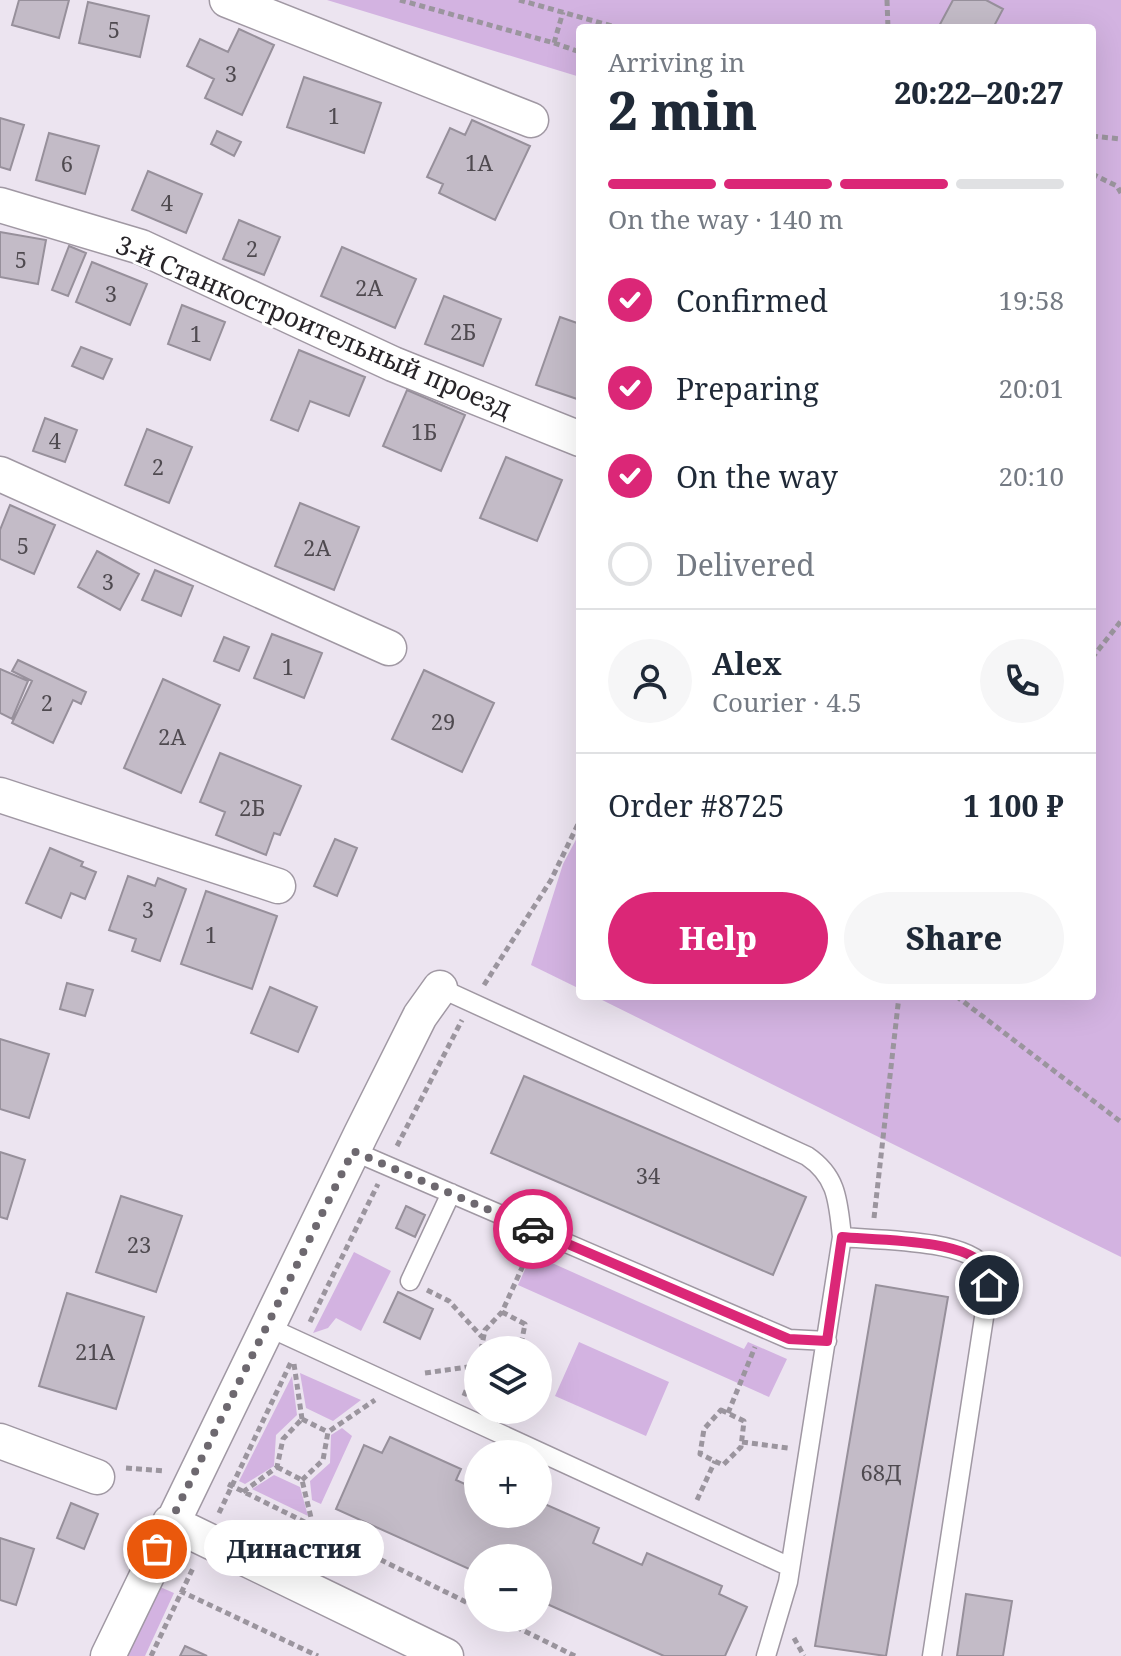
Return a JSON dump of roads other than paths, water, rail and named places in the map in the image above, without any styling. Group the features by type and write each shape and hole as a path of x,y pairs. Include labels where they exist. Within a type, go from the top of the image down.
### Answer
{"street":[{"path":"227,0 531,120"},
{"name":"3-й Станкостроительный проезд","path":"0,205 141,247 393,364 576,437"},
{"path":"0,474 389,648"},
{"path":"0,795 278,886"},
{"path":"108,1656 170,1522 420,1016 440,988"},
{"path":"0,1441 97,1477"},
{"path":"170,1522 446,1656"}],"lane":[{"path":"440,988 807,1156 827,1169 837,1200 842,1237 790,1567 766,1656"},
{"path":"353,1151 789,1339 827,1341"},
{"path":"410,1281 451,1193"},
{"path":"842,1237 943,1246 965,1252 984,1265 989,1285 932,1656"},
{"path":"268,1327 297,1350 396,1386 790,1567"}],"place":[{"name":"Династия","path":"157,1549"}]}
